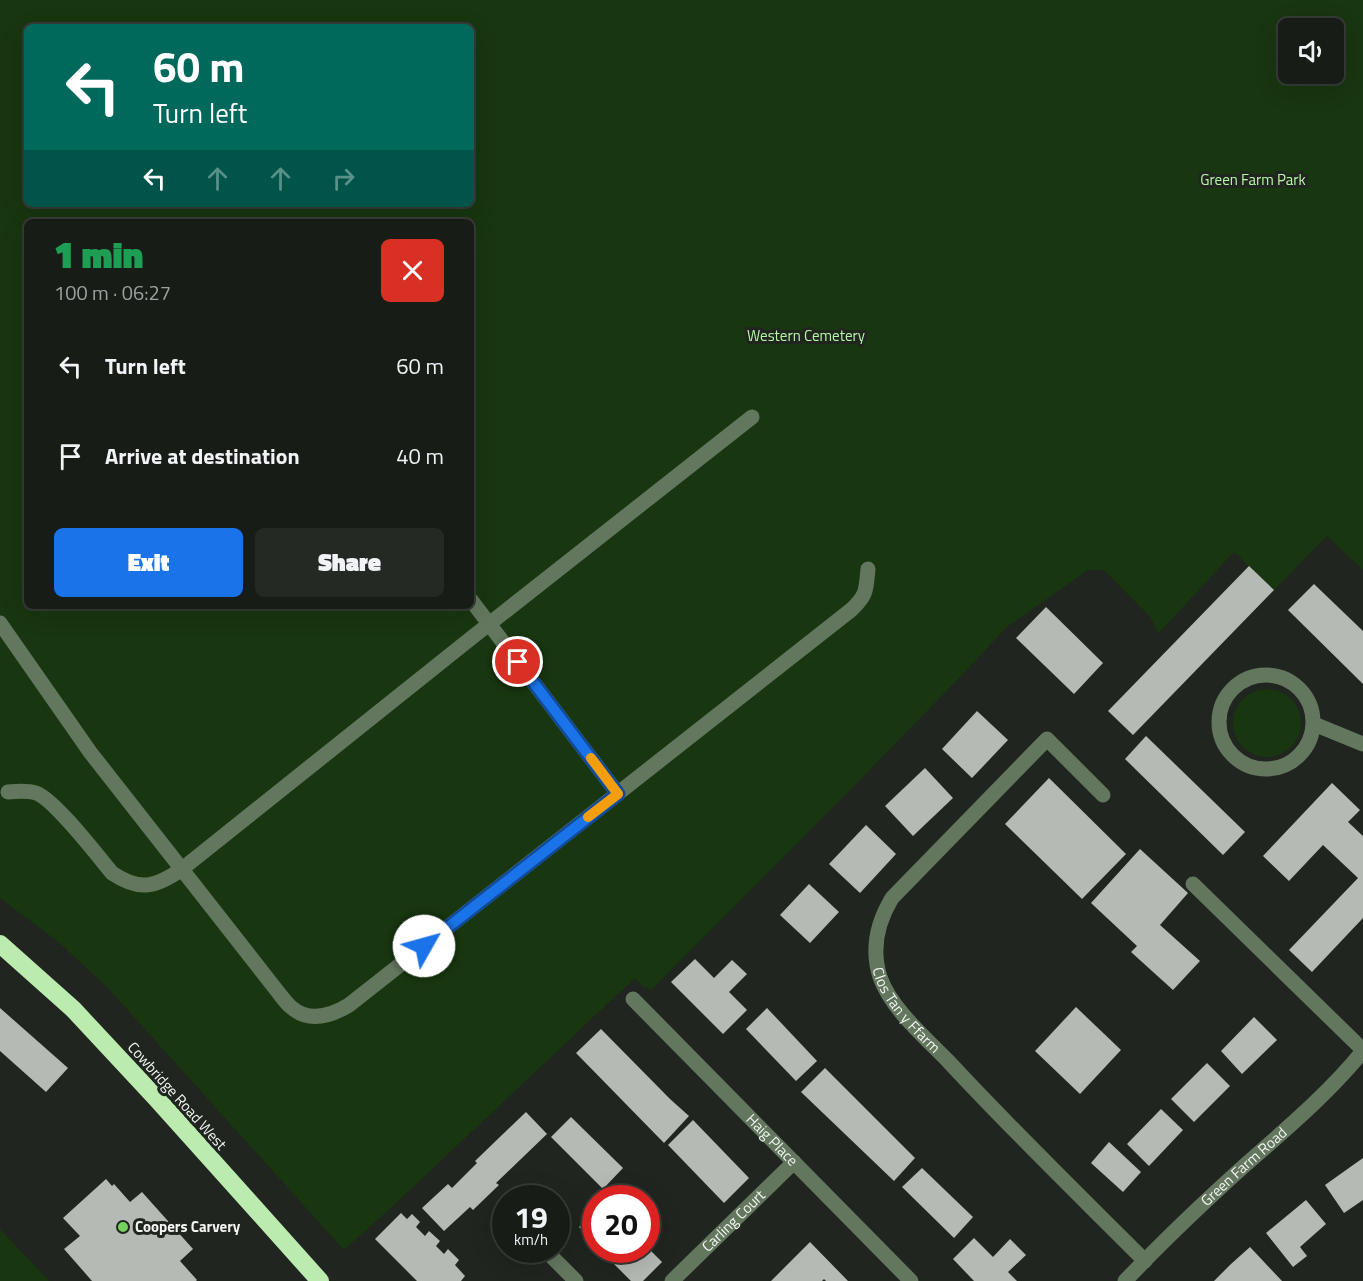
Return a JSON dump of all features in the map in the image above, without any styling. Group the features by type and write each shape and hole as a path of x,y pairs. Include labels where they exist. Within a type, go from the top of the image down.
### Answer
{"highway":[{"name":"Cowbridge Road West","path":"0,944 72,1009 156,1098 320,1281"}],"street":[{"path":"8,792 35,792 44,797 62,814 112,873 122,879 131,884 140,885 155,885 164,882 752,417"},
{"path":"0,623 90,752 291,1007 304,1015 316,1017 330,1015 349,1005 851,610 862,600 866,590 868,569"},
{"path":"474,604 618,794"},
{"path":"1266,674 1281,677 1295,684 1306,695 1312,709 1314,724 1311,740 1302,754 1289,764 1274,769 1258,769 1243,764 1230,753 1221,739 1218,724 1220,708 1227,694 1238,683 1251,676 1266,674"},
{"path":"1314,724 1363,744"},
{"name":"Clos Tan y Ffarm","path":"1102,795 1047,740 892,898 883,914 877,933 876,953 885,989 896,1007 1145,1261"},
{"path":"1193,884 1363,1050"},
{"name":"Haig Place","path":"633,999 911,1281"},
{"name":"Green Farm Road","path":"1125,1281 1184,1222 1357,1064 1363,1050"},
{"name":"Carling Court","path":"672,1281 794,1162"},
{"path":"558,1263 576,1281"}],"green space":[{"name":"Western Cemetery","path":"0,0 1363,0 1363,570 1327,536 1274,590 1234,552 1158,634 1151,618 1104,570 1088,570 1007,627 856,784 652,989 643,987 635,978 344,1250 106,986 57,941 0,898"},
{"path":"1260,689 1274,689 1286,694 1296,704 1301,723 1296,742 1286,752 1274,757 1260,757 1248,752 1238,742 1233,730 1233,716 1238,704 1248,694"},
{"path":"0,1229 49,1281 0,1281"}],"building":[{"path":"1249,566 1274,590 1133,735 1108,711"},
{"path":"1314,584 1363,631 1363,684 1288,610"},
{"path":"1046,607 1103,663 1074,694 1016,638"},
{"path":"977,711 1008,740 972,778 942,749"},
{"path":"1146,736 1245,832 1223,855 1125,759"},
{"path":"925,768 953,798 913,836 885,806"},
{"path":"1049,778 1126,854 1082,899 1005,824"},
{"path":"1332,783 1360,810 1348,822 1363,836 1363,918 1312,972 1289,950 1358,878 1323,845 1289,881 1263,856"},
{"path":"866,825 896,854 860,893 829,864"},
{"path":"1140,849 1188,893 1160,925 1200,961 1173,990 1131,952 1137,946 1091,903"},
{"path":"809,884 839,912 810,943 780,915"},
{"path":"695,959 714,978 732,960 747,974 729,992 747,1010 723,1034 671,982"},
{"path":"1076,1007 1121,1050 1080,1094 1035,1051"},
{"path":"0,1008 68,1068 46,1092 0,1051"},
{"path":"767,1008 817,1061 796,1081 746,1029"},
{"path":"1254,1017 1277,1040 1242,1074 1221,1051"},
{"path":"601,1029 689,1116 664,1143 576,1053"},
{"path":"1207,1063 1230,1086 1194,1122 1171,1099"},
{"path":"825,1068 915,1158 894,1181 801,1092"},
{"path":"1161,1109 1183,1130 1149,1166 1127,1144"},
{"path":"526,1112 547,1134 496,1183 499,1185 492,1185 492,1192 473,1210 470,1207 444,1231 422,1208 448,1184 452,1188 477,1163 475,1161"},
{"path":"571,1117 623,1168 607,1185 599,1185 551,1137"},
{"path":"693,1120 749,1178 724,1203 668,1145"},
{"path":"1109,1142 1141,1172 1123,1192 1091,1163"},
{"path":"1363,1158 1363,1200 1344,1213 1325,1185"},
{"path":"922,1168 973,1217 954,1238 902,1187"},
{"name":"Coopers Carvery","path":"106,1179 112,1186 114,1184 130,1202 142,1192 193,1249 180,1261 196,1281 92,1281 64,1249 80,1236 63,1218"},
{"path":"1306,1200 1326,1224 1300,1247 1307,1256 1293,1267 1266,1233"},
{"path":"401,1213 407,1219 412,1214 420,1222 416,1227 425,1236 429,1231 440,1241 436,1246 444,1254 448,1249 459,1260 455,1265 465,1276 461,1281 417,1281 375,1239"},
{"path":"974,1238 993,1257 1010,1239 1026,1255 1008,1272 1017,1281 974,1281 953,1259"},
{"path":"810,1242 848,1281 826,1281 824,1279 822,1281 771,1281"},
{"path":"1250,1247 1282,1281 1214,1281 1231,1264"},
{"path":"660,1260 662,1262 643,1281 631,1281 613,1263 660,1263"}],"slow traffic":[{"path":"588,817 618,794 591,758"}],"place":[{"name":"Coopers Carvery","path":"123,1227"}],"route":[{"path":"424,946 618,794 518,662"}],"park label":[{"name":"Green Farm Park","path":"1253,180"}]}
